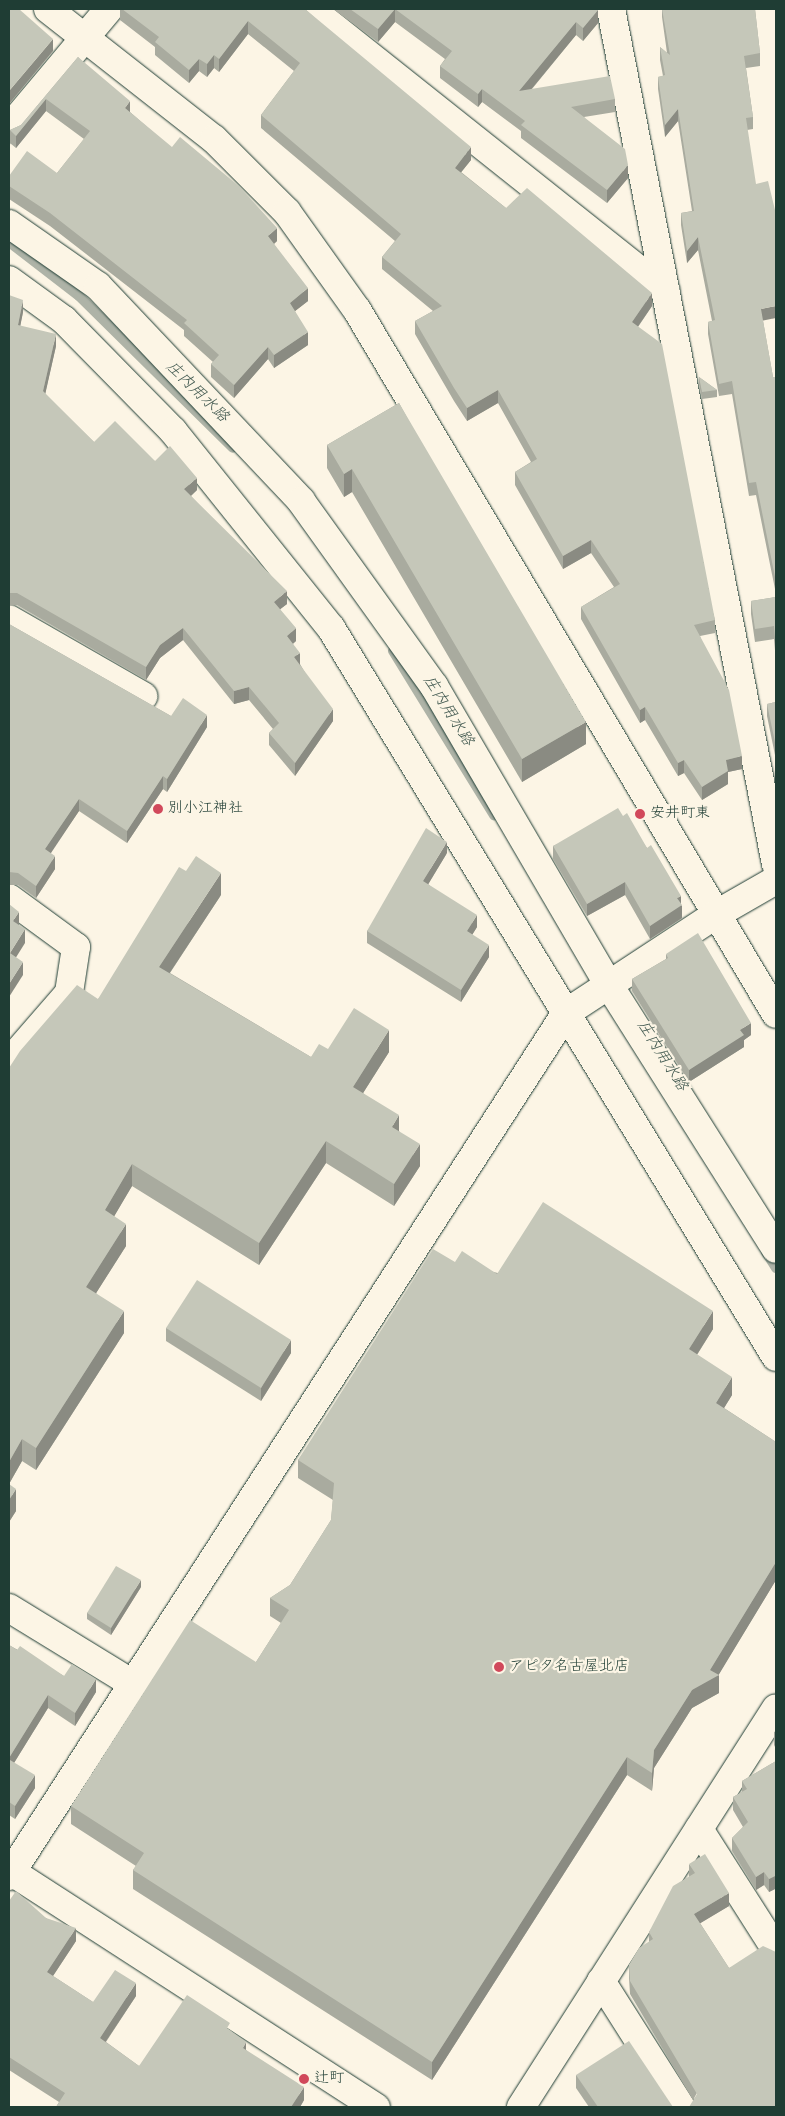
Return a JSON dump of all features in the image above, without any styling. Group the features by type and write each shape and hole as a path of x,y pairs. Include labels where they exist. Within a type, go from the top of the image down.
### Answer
{"street":[{"path":"48,9 214,139 287,212 357,310 715,915 776,1014"},
{"path":"9,128 109,9"},
{"path":"311,9 666,291"},
{"path":"611,9 772,818 776,864"},
{"path":"9,224 98,286 301,501 434,686 609,985 776,1249"},
{"path":"9,280 64,320 173,431 330,628 776,1358"},
{"path":"9,619 142,696"},
{"path":"376,2107 10,1873 566,1013 715,915 776,880"},
{"path":"9,898 76,947 69,993 9,1062"},
{"path":"9,1608 133,1684"},
{"path":"520,2107 776,1709"},
{"path":"700,1828 776,1950"},
{"path":"601,1981 681,2107"}],"building":[{"path":"9,9 19,9 53,39 9,91"},
{"path":"122,9 305,9 471,147 455,168 506,208 527,188 652,293 632,322 662,344 715,620 694,625 729,690 742,756 726,760 728,771 702,787 684,760 678,763 645,707 640,710 581,607 620,584 591,540 563,556 515,472 537,459 498,390 467,408 454,388 415,321 442,306 382,257 401,234 261,115 300,63 248,21 219,59 214,55 207,64 199,59 189,70 155,42 159,37"},
{"path":"350,9 395,9 378,29"},
{"path":"395,9 598,9 583,28 576,22 519,91 610,76 615,99 571,107 625,149 628,165 607,190 521,125 525,121 482,89 478,94 440,66 452,51"},
{"path":"662,9 755,9 760,53 744,56 753,117 746,118 756,184 768,181 776,214 776,306 761,309 773,377 776,377 776,582 756,482 749,483 732,381 719,384 708,322 715,320 698,237 687,251 681,213 694,211 678,109 665,125 658,77 665,75 660,47 670,55"},
{"path":"78,57 130,101 125,108 172,147 180,137 240,187 277,228 268,236 308,288 290,303 308,332 274,355 268,347 234,385 211,364 219,355 184,323 187,320 50,213 9,186 9,176 27,151 57,173 90,131 46,99 16,136 10,130 21,125"},
{"path":"9,295 23,300 18,325 56,334 43,391 94,442 115,421 155,461 170,446 197,478 184,489 287,591 274,602 296,628 287,636 300,653 294,657 333,709 295,763 269,733 279,723 249,687 234,691 183,628 160,645 146,667 17,593 9,593"},
{"path":"699,377 717,390 702,392"},
{"path":"399,403 586,722 522,759 352,469 344,474 327,445"},
{"path":"776,597 776,649 774,626 755,629 751,601"},
{"path":"9,624 171,716 183,698 207,715 167,779 163,776 127,831 79,799 45,849 55,856 36,886 18,873 9,872"},
{"path":"776,702 776,747 767,704"},
{"path":"618,808 623,816 627,813 647,848 651,845 681,896 677,898 682,905 650,926 625,882 587,904 553,846"},
{"path":"426,828 447,842 423,881 477,915 467,931 489,945 461,990 367,931"},
{"path":"196,856 221,873 159,967 311,1057 319,1044 328,1049 354,1008 389,1030 353,1087 399,1115 392,1127 420,1144 394,1184 326,1141 259,1243 132,1164 105,1210 126,1224 86,1287 124,1311 36,1448 22,1439 9,1462 9,1068 20,1051 77,985 98,999 179,867 186,871"},
{"path":"9,904 19,912 13,921 25,929 10,953 23,962 9,984"},
{"path":"698,933 751,1023 740,1030 744,1035 689,1070 632,979 668,958 666,954"},
{"name":"アピタ名古屋北店","path":"543,1202 713,1311 689,1349 732,1377 716,1403 776,1442 776,1562 710,1670 719,1675 692,1690 654,1750 652,1773 627,1757 432,2062 133,1870 144,1853 71,1806 190,1620 256,1662 289,1610 270,1598 290,1585 331,1520 334,1483 298,1460 433,1249 455,1262 462,1251 497,1274"},
{"path":"197,1280 291,1340 261,1388 166,1328"},
{"path":"9,1484 16,1489 9,1500"},
{"path":"116,1566 141,1580 111,1628 87,1613"},
{"path":"9,1645 17,1650 20,1646 64,1676 72,1664 96,1679 75,1713 48,1695 9,1758"},
{"path":"10,1760 35,1775 15,1806 9,1802"},
{"path":"776,1761 776,1878 775,1876 769,1879 764,1872 756,1877 732,1838 748,1822 733,1797 747,1789 742,1781"},
{"path":"705,1854 729,1893 694,1914 729,1968 763,1946 776,1952 776,2107 689,2107 697,2094 630,1981 629,1965 639,1948 653,1939 649,1932 673,1886 695,1873 689,1864"},
{"path":"16,1891 46,1918 76,1928 47,1972 93,2002 115,1970 136,1983 100,2038 139,2066 187,1995 230,2023 227,2028 246,2042 243,2048 304,2087 291,2107 56,2107 65,2093 9,2057 9,1901"},
{"path":"629,2041 673,2107 598,2107 576,2075"}],"waterway":[{"name":"庄内用水路","path":"9,242 79,296 233,448"},
{"name":"庄内用水路","path":"393,651 494,815"},
{"name":"庄内用水路","path":"766,1252 776,1268"}],"place":[{"name":"別小江神社","path":"158,809"},
{"name":"安井町東","path":"640,814"},
{"name":"アピタ名古屋北店","path":"499,1667"},
{"name":"辻町","path":"304,2079"}]}
